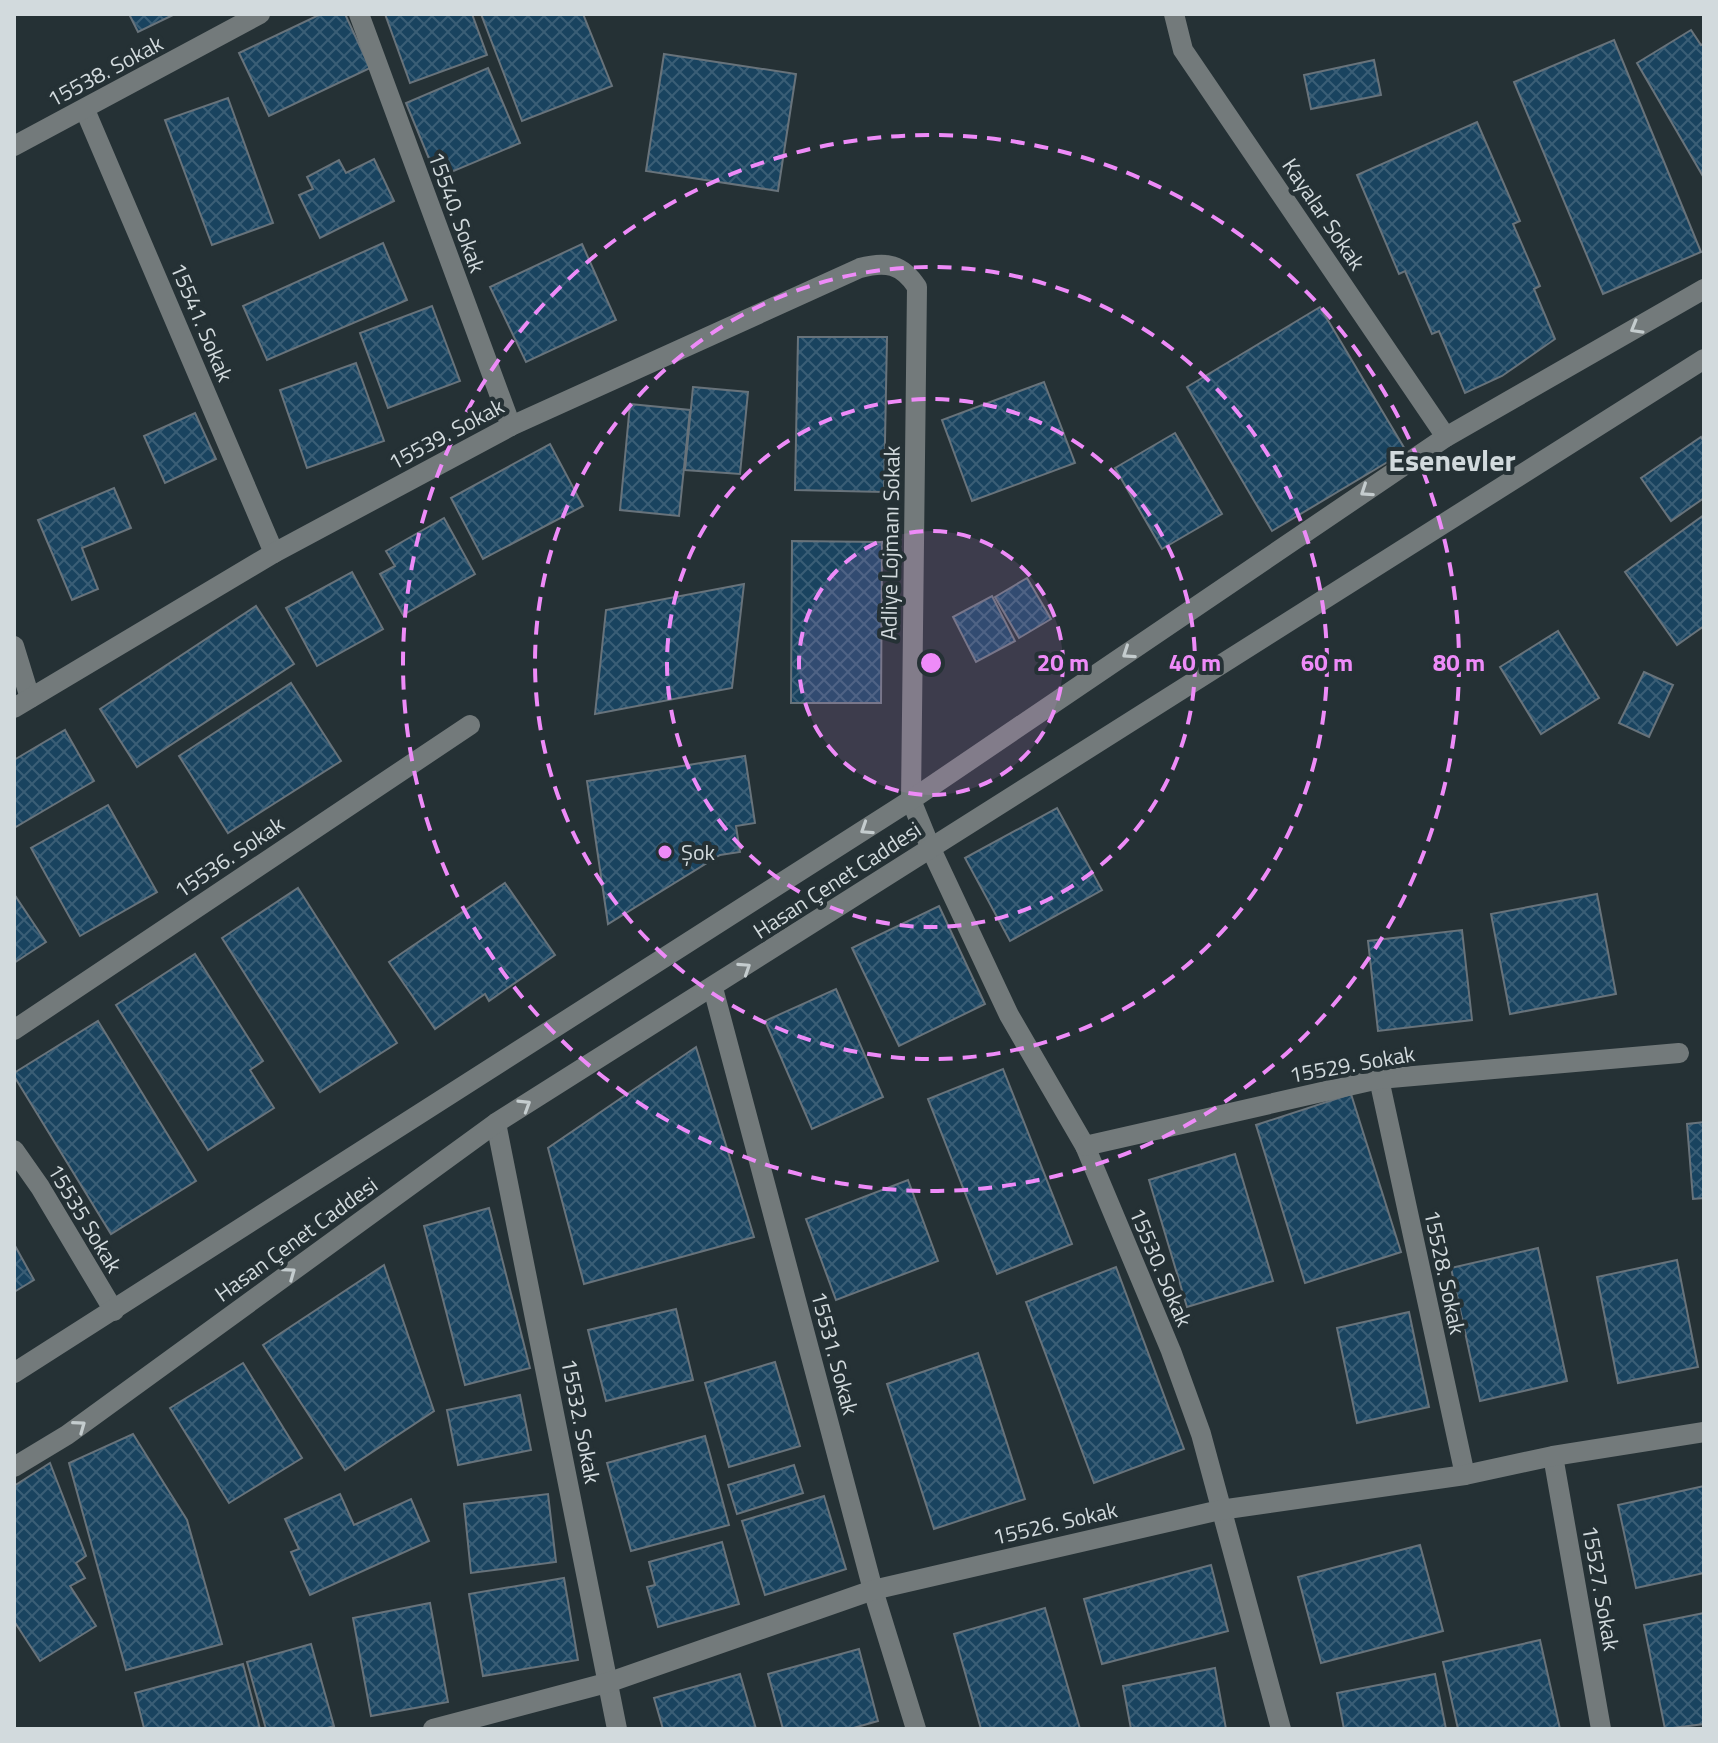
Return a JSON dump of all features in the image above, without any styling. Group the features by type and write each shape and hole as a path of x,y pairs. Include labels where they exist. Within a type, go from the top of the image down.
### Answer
{"street":[{"name":"15538. Sokak","path":"14,146 260,14"},
{"name":"15540. Sokak","path":"359,14 511,426"},
{"name":"Kayalar Sokak","path":"1174,14 1183,50 1446,437"},
{"name":"15541. Sokak","path":"85,110 274,553"},
{"name":"15539. Sokak","path":"22,703 274,553 511,426 860,268 877,264 894,265 907,273 917,287"},
{"name":"Adliye Lojmanı Sokak","path":"911,800 917,287"},
{"path":"14,1373 911,800 1446,437 1704,289"},
{"name":"Hasan Çenet Caddesi","path":"14,1467 67,1435 496,1123 1704,359"},
{"path":"14,646 22,703"},
{"name":"15536. Sokak","path":"14,1030 470,725"},
{"name":"15530. Sokak","path":"911,800 1009,1015 1085,1146 1171,1351 1201,1434 1281,1729"},
{"name":"15531. Sokak","path":"713,988 873,1590 916,1729"},
{"name":"15529. Sokak","path":"1085,1146 1379,1079 1679,1053"},
{"name":"15528. Sokak","path":"1379,1079 1465,1475"},
{"name":"15532. Sokak","path":"496,1123 617,1729"},
{"name":"15535 Sokak","path":"14,1150 40,1187 114,1311"},
{"name":"15526. Sokak","path":"433,1729 610,1682 873,1590 1220,1510 1465,1475 1553,1456 1704,1432"},
{"name":"15527. Sokak","path":"1553,1456 1601,1729"}],"building":[{"path":"129,14 175,14 138,32"},
{"path":"321,14 345,14 370,68 269,116 239,53"},
{"path":"385,14 472,14 487,55 410,83"},
{"path":"481,14 583,14 612,86 522,121"},
{"path":"1691,30 1701,45 1704,43 1704,178 1637,63"},
{"path":"1614,40 1701,252 1603,294 1514,82"},
{"path":"664,54 796,74 778,191 646,171"},
{"path":"1374,60 1381,95 1311,109 1304,75"},
{"path":"488,68 520,143 437,178 406,103"},
{"path":"228,98 273,223 212,245 165,120"},
{"path":"1477,122 1520,221 1513,224 1540,286 1534,289 1555,339 1502,376 1465,393 1439,331 1432,334 1405,271 1399,274 1357,175"},
{"path":"374,159 394,201 320,238 299,195 313,189 307,177 339,160 346,173"},
{"path":"383,243 407,300 267,360 243,306"},
{"path":"582,244 616,320 526,362 490,287"},
{"path":"432,306 460,381 388,408 360,333"},
{"path":"1320,307 1406,451 1272,531 1187,387"},
{"path":"798,337 887,337 884,492 795,490"},
{"path":"356,363 384,441 307,468 280,390"},
{"path":"1044,382 1075,463 972,501 942,420"},
{"path":"693,387 748,392 740,474 685,470"},
{"path":"630,404 690,410 679,516 620,510"},
{"path":"195,413 216,459 165,483 144,436"},
{"path":"1175,433 1222,514 1162,549 1115,468"},
{"path":"1701,437 1704,442 1704,498 1671,521 1641,478"},
{"path":"550,444 583,506 483,559 451,498"},
{"path":"114,488 131,528 82,548 98,589 72,600 38,520"},
{"path":"1704,515 1704,626 1677,645 1625,572"},
{"path":"444,518 475,574 403,615 380,574 395,566 386,551"},
{"path":"792,541 882,542 881,703 791,703"},
{"path":"352,572 383,629 317,666 286,608"},
{"path":"1027,578 1051,619 1019,638 995,597"},
{"path":"744,584 732,688 595,714 606,610"},
{"path":"992,596 1015,641 976,662 953,617"},
{"path":"256,606 294,664 137,767 100,709"},
{"path":"1558,631 1599,698 1541,734 1500,667"},
{"path":"1644,672 1673,685 1649,737 1619,723"},
{"path":"291,683 341,761 228,833 179,756"},
{"path":"65,730 94,781 14,828 14,760"},
{"path":"745,756 755,823 736,826 740,852 720,855 608,924 587,781"},
{"path":"108,805 157,892 80,936 31,848"},
{"path":"1057,808 1102,890 1010,941 965,858"},
{"path":"505,883 555,955 489,1001 485,994 435,1029 389,962"},
{"path":"298,888 397,1043 320,1092 222,938"},
{"path":"14,894 46,942 14,963"},
{"path":"1597,894 1616,994 1510,1014 1491,914"},
{"path":"939,906 985,1004 899,1046 852,948"},
{"path":"1462,930 1472,1020 1378,1031 1368,941"},
{"path":"195,954 263,1061 250,1070 274,1108 208,1150 116,1005"},
{"path":"836,989 883,1097 812,1129 765,1021"},
{"path":"98,1021 196,1181 111,1234 14,1076 14,1073"},
{"path":"696,1047 754,1237 584,1284 548,1148"},
{"path":"1003,1069 1072,1244 997,1274 928,1099"},
{"path":"1351,1094 1401,1252 1305,1283 1256,1125"},
{"path":"1704,1122 1704,1198 1693,1199 1687,1124"},
{"path":"1235,1154 1273,1281 1187,1307 1149,1180"},
{"path":"908,1180 938,1261 836,1300 806,1219"},
{"path":"489,1208 530,1368 465,1385 424,1226"},
{"path":"14,1244 34,1280 14,1292"},
{"path":"1538,1248 1567,1381 1480,1401 1451,1268"},
{"path":"1677,1260 1698,1367 1618,1383 1597,1277"},
{"path":"384,1265 434,1411 345,1470 263,1345"},
{"path":"1116,1267 1184,1449 1094,1483 1026,1302"},
{"path":"676,1309 693,1380 606,1401 588,1330"},
{"path":"1409,1312 1429,1407 1357,1423 1337,1328"},
{"path":"978,1353 1025,1499 934,1529 887,1384"},
{"path":"775,1362 800,1446 729,1467 705,1383"},
{"path":"243,1363 302,1458 229,1503 170,1408"},
{"path":"520,1395 531,1450 458,1465 447,1410"},
{"path":"133,1434 187,1520 222,1644 126,1670 69,1463"},
{"path":"705,1436 729,1525 631,1551 607,1463"},
{"path":"50,1463 86,1556 76,1563 85,1578 70,1586 96,1626 40,1661 14,1621 14,1486"},
{"path":"794,1465 803,1493 737,1514 728,1485"},
{"path":"1704,1486 1704,1573 1636,1588 1618,1505"},
{"path":"340,1494 354,1525 411,1499 429,1541 310,1595 291,1552 299,1549 285,1519"},
{"path":"548,1494 556,1562 471,1573 464,1504"},
{"path":"824,1496 846,1569 765,1595 742,1521"},
{"path":"722,1542 739,1604 658,1627 647,1587 655,1585 649,1562"},
{"path":"1420,1545 1443,1631 1321,1663 1298,1577"},
{"path":"1211,1565 1228,1631 1102,1664 1084,1599"},
{"path":"564,1578 578,1660 483,1676 469,1594"},
{"path":"430,1603 448,1702 371,1716 353,1618"},
{"path":"1045,1608 1080,1729 981,1729 954,1634"},
{"path":"1704,1613 1704,1724 1665,1729 1644,1625"},
{"path":"1540,1640 1560,1729 1458,1729 1443,1662"},
{"path":"311,1644 334,1726 324,1729 266,1729 247,1662"},
{"path":"859,1649 878,1721 850,1729 783,1729 768,1674"},
{"path":"243,1664 260,1729 139,1729 144,1728 135,1693"},
{"path":"1215,1668 1226,1729 1131,1729 1123,1686"},
{"path":"740,1674 756,1729 663,1729 654,1698"},
{"path":"1435,1674 1446,1729 1344,1729 1337,1693"}],"place":[{"name":"Şok","path":"665,852"}],"district":[{"name":"Esenevler","path":"1452,461"}]}
